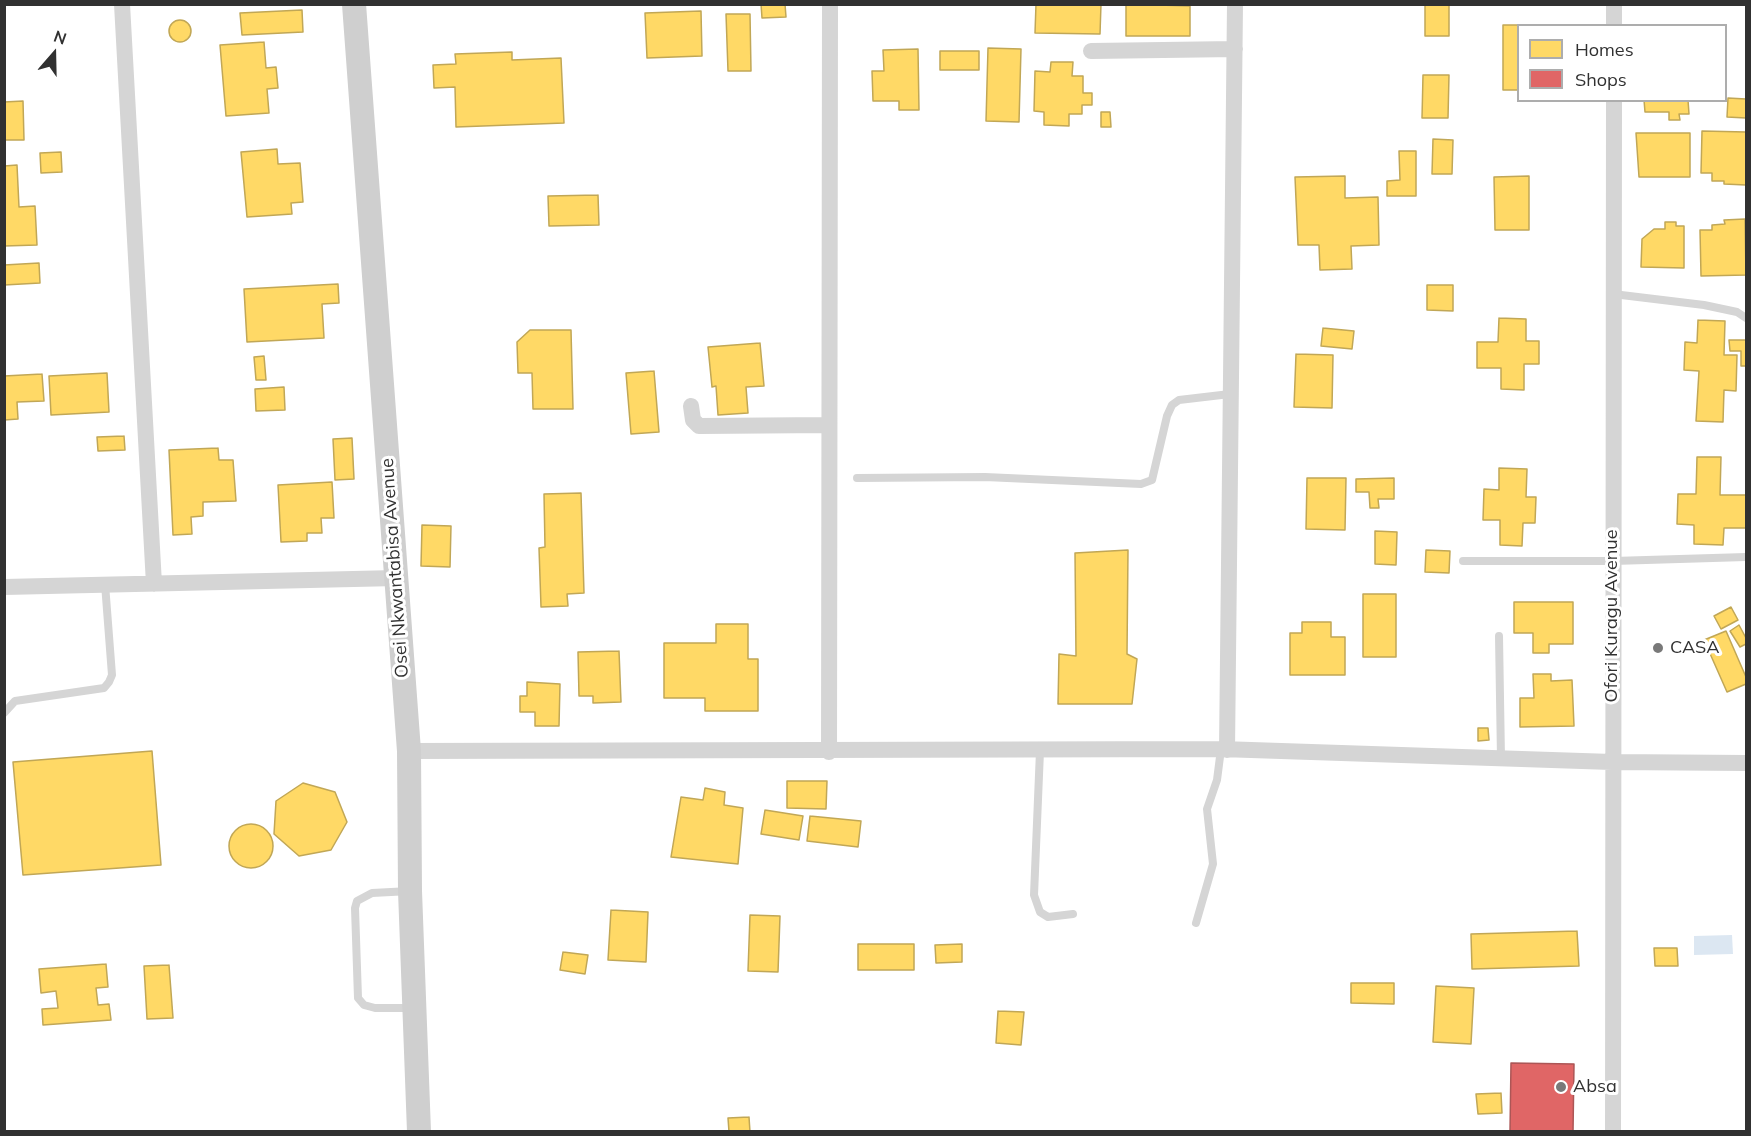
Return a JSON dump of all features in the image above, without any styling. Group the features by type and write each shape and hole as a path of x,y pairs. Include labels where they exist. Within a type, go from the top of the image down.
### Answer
{"street":[{"path":"122,4 154,584"},
{"name":"Osei Nkwantabisa Avenue","path":"354,4 409,751 410,891 419,1131"},
{"path":"829,752 829,425 832,209 830,4"},
{"path":"1224,749 1235,4"},
{"path":"1614,4 1614,24"},
{"path":"1091,51 1235,49"},
{"name":"Ofori Kuragu Avenue","path":"1613,1131 1614,102"},
{"path":"691,406 693,420 699,426 829,425"},
{"path":"4,587 397,578"},
{"path":"409,751 829,752 1224,749 1612,762 1746,763"}],"lane":[{"path":"1613,294 1704,305 1737,312 1746,318"},
{"path":"857,478 985,477 1141,484 1152,480 1172,405 1179,400 1230,394"},
{"path":"1463,561 1613,561 1746,557"},
{"path":"4,713 15,701 104,688 109,682 112,675 105,584"},
{"path":"1499,636 1501,759"},
{"path":"1196,923 1213,864 1206,809 1217,780 1224,749"},
{"path":"1040,751 1034,895 1040,912 1048,917 1073,914"},
{"path":"410,891 372,893 357,902 357,975 358,998 364,1005 375,1008 415,1008"}],"shaded area":[{"path":"1732,935 1733,954 1694,955 1694,936"}],"building: Homes":[{"path":"761,4 785,4 786,17 762,18"},
{"path":"1036,4 1101,4 1100,34 1035,33"},
{"path":"1126,4 1190,6 1190,36 1126,36"},
{"path":"1425,4 1449,4 1449,36 1425,36"},
{"path":"302,10 303,32 242,35 240,13"},
{"path":"701,11 702,56 647,58 645,13"},
{"path":"726,14 750,14 751,71 728,71"},
{"path":"180,20 188,23 191,31 188,39 180,42 172,39 169,31 172,23"},
{"path":"1503,25 1517,25 1517,90 1503,90"},
{"path":"264,42 266,68 276,67 278,88 267,89 269,113 226,116 220,45"},
{"path":"988,48 1021,49 1019,122 986,121"},
{"path":"918,49 919,110 899,110 899,101 873,101 872,71 884,71 883,50"},
{"path":"940,51 979,51 979,70 940,70"},
{"path":"512,52 512,60 561,58 564,123 456,127 455,87 434,88 433,65 456,64 455,54"},
{"path":"1051,62 1073,62 1072,76 1083,76 1083,93 1092,93 1092,105 1082,105 1082,114 1069,114 1069,126 1044,125 1044,112 1034,111 1035,71 1050,72"},
{"path":"1423,75 1449,75 1448,118 1422,118"},
{"path":"1728,98 1746,99 1746,118 1727,117"},
{"path":"23,101 24,140 4,140 4,102"},
{"path":"1644,102 1688,102 1689,114 1679,114 1680,120 1669,120 1669,112 1645,112"},
{"path":"1101,112 1110,112 1111,127 1101,127"},
{"path":"1702,131 1746,132 1746,185 1712,181 1712,173 1701,173"},
{"path":"1636,133 1690,133 1690,177 1639,177"},
{"path":"1433,139 1453,140 1452,174 1432,174"},
{"path":"277,149 278,164 300,163 303,202 291,203 292,214 247,217 241,152"},
{"path":"1399,151 1416,151 1416,196 1387,196 1387,181 1400,180"},
{"path":"61,152 62,172 41,173 40,153"},
{"path":"17,165 19,207 35,206 37,245 4,246 4,166"},
{"path":"1345,176 1345,198 1378,197 1379,245 1351,246 1352,269 1320,270 1319,245 1298,245 1295,177"},
{"path":"1529,176 1529,230 1495,230 1494,177"},
{"path":"598,195 599,225 549,226 548,196"},
{"path":"1745,219 1746,275 1701,276 1700,230 1712,230 1712,225 1725,224 1724,220"},
{"path":"1665,222 1676,222 1676,226 1684,226 1684,268 1641,267 1642,239 1654,229 1665,229"},
{"path":"39,263 40,283 4,285 4,265"},
{"path":"338,284 339,303 322,304 324,338 247,342 244,289"},
{"path":"1427,285 1453,285 1453,311 1427,310"},
{"path":"1499,318 1526,319 1526,341 1539,341 1539,364 1524,364 1524,390 1501,389 1501,368 1477,368 1477,342 1498,342"},
{"path":"1698,320 1725,321 1724,355 1737,355 1736,391 1724,390 1723,422 1696,421 1699,371 1684,370 1685,342 1697,343"},
{"path":"1323,328 1354,331 1352,349 1321,346"},
{"path":"530,330 571,330 573,409 533,409 532,373 518,373 517,342"},
{"path":"1729,340 1746,340 1746,366 1741,366 1741,351 1730,351"},
{"path":"760,343 764,386 746,387 748,413 718,415 716,386 712,387 708,347"},
{"path":"1296,354 1333,355 1332,408 1294,407"},
{"path":"264,356 266,380 256,380 254,357"},
{"path":"654,371 659,432 631,434 626,373"},
{"path":"107,373 109,412 51,415 49,376"},
{"path":"42,374 44,401 17,402 18,419 4,420 4,376"},
{"path":"284,387 285,410 256,411 255,389"},
{"path":"124,436 125,450 98,451 97,437"},
{"path":"352,438 354,479 335,480 333,439"},
{"path":"218,448 219,460 233,460 236,501 203,502 203,516 191,517 192,534 173,535 169,450"},
{"path":"1697,457 1721,457 1720,495 1746,495 1746,528 1724,528 1723,545 1694,544 1694,525 1677,524 1678,494 1696,494"},
{"path":"1499,468 1527,469 1526,497 1536,497 1535,523 1523,523 1522,546 1500,545 1500,520 1483,520 1484,489 1499,490"},
{"path":"1307,478 1346,478 1345,530 1306,529"},
{"path":"1394,478 1394,499 1378,499 1379,508 1370,508 1369,492 1356,492 1356,479"},
{"path":"332,482 334,518 321,518 322,533 307,533 307,541 281,542 278,485"},
{"path":"581,493 584,593 567,594 568,606 541,607 539,548 545,547 544,494"},
{"path":"422,525 451,526 450,567 421,566"},
{"path":"1375,531 1397,532 1396,565 1375,564"},
{"path":"1128,550 1127,654 1137,659 1132,704 1058,704 1059,654 1076,656 1075,553"},
{"path":"1426,550 1450,551 1449,573 1425,572"},
{"path":"1363,594 1396,594 1396,657 1363,657"},
{"path":"1514,602 1573,602 1573,644 1549,644 1549,653 1533,653 1533,633 1514,633"},
{"path":"1731,607 1738,620 1721,629 1714,616"},
{"path":"1302,622 1331,622 1331,637 1345,637 1345,675 1290,675 1290,633 1302,633"},
{"path":"716,624 748,624 748,659 758,659 758,711 705,711 705,698 664,698 664,643 716,643"},
{"path":"1739,625 1746,638 1746,644 1740,647 1730,631"},
{"path":"1726,631 1746,677 1746,684 1727,692 1704,640"},
{"path":"619,651 621,702 593,703 593,696 579,696 578,652"},
{"path":"1533,674 1551,674 1551,681 1572,680 1574,726 1520,727 1520,698 1534,698"},
{"path":"527,682 560,684 559,726 535,726 535,712 520,712 520,696 527,696"},
{"path":"1478,728 1488,728 1489,740 1478,741"},
{"path":"152,751 161,865 23,875 13,762"},
{"path":"787,781 827,781 826,809 787,808"},
{"path":"303,783 335,792 347,822 331,850 299,856 274,834 276,801"},
{"path":"705,788 725,792 724,805 743,808 738,864 671,857 681,797 703,800"},
{"path":"765,810 803,816 799,840 761,834"},
{"path":"810,816 861,821 858,847 807,841"},
{"path":"251,824 266,831 273,846 266,861 251,868 236,861 229,846 236,831"},
{"path":"611,910 648,912 646,962 608,960"},
{"path":"750,915 780,916 778,972 748,971"},
{"path":"1577,931 1579,966 1472,969 1471,934"},
{"path":"858,944 914,944 914,970 858,970"},
{"path":"962,944 962,962 936,963 935,945"},
{"path":"1654,948 1677,948 1678,966 1655,966"},
{"path":"563,952 588,955 585,974 560,970"},
{"path":"106,964 108,987 96,988 98,1005 109,1004 111,1020 43,1025 42,1009 58,1008 56,991 41,993 39,969"},
{"path":"169,965 173,1018 147,1019 144,966"},
{"path":"1351,983 1394,983 1394,1004 1351,1003"},
{"path":"1436,986 1474,988 1471,1044 1433,1042"},
{"path":"998,1011 1024,1012 1021,1045 996,1043"},
{"path":"1501,1093 1502,1113 1478,1114 1476,1094"},
{"path":"749,1117 750,1132 729,1132 728,1118"}],"building: Shops":[{"path":"1511,1063 1574,1064 1573,1132 1510,1132"}],"place":[{"name":"CASA","path":"1658,648"},
{"name":"Absa","path":"1561,1087"}]}
